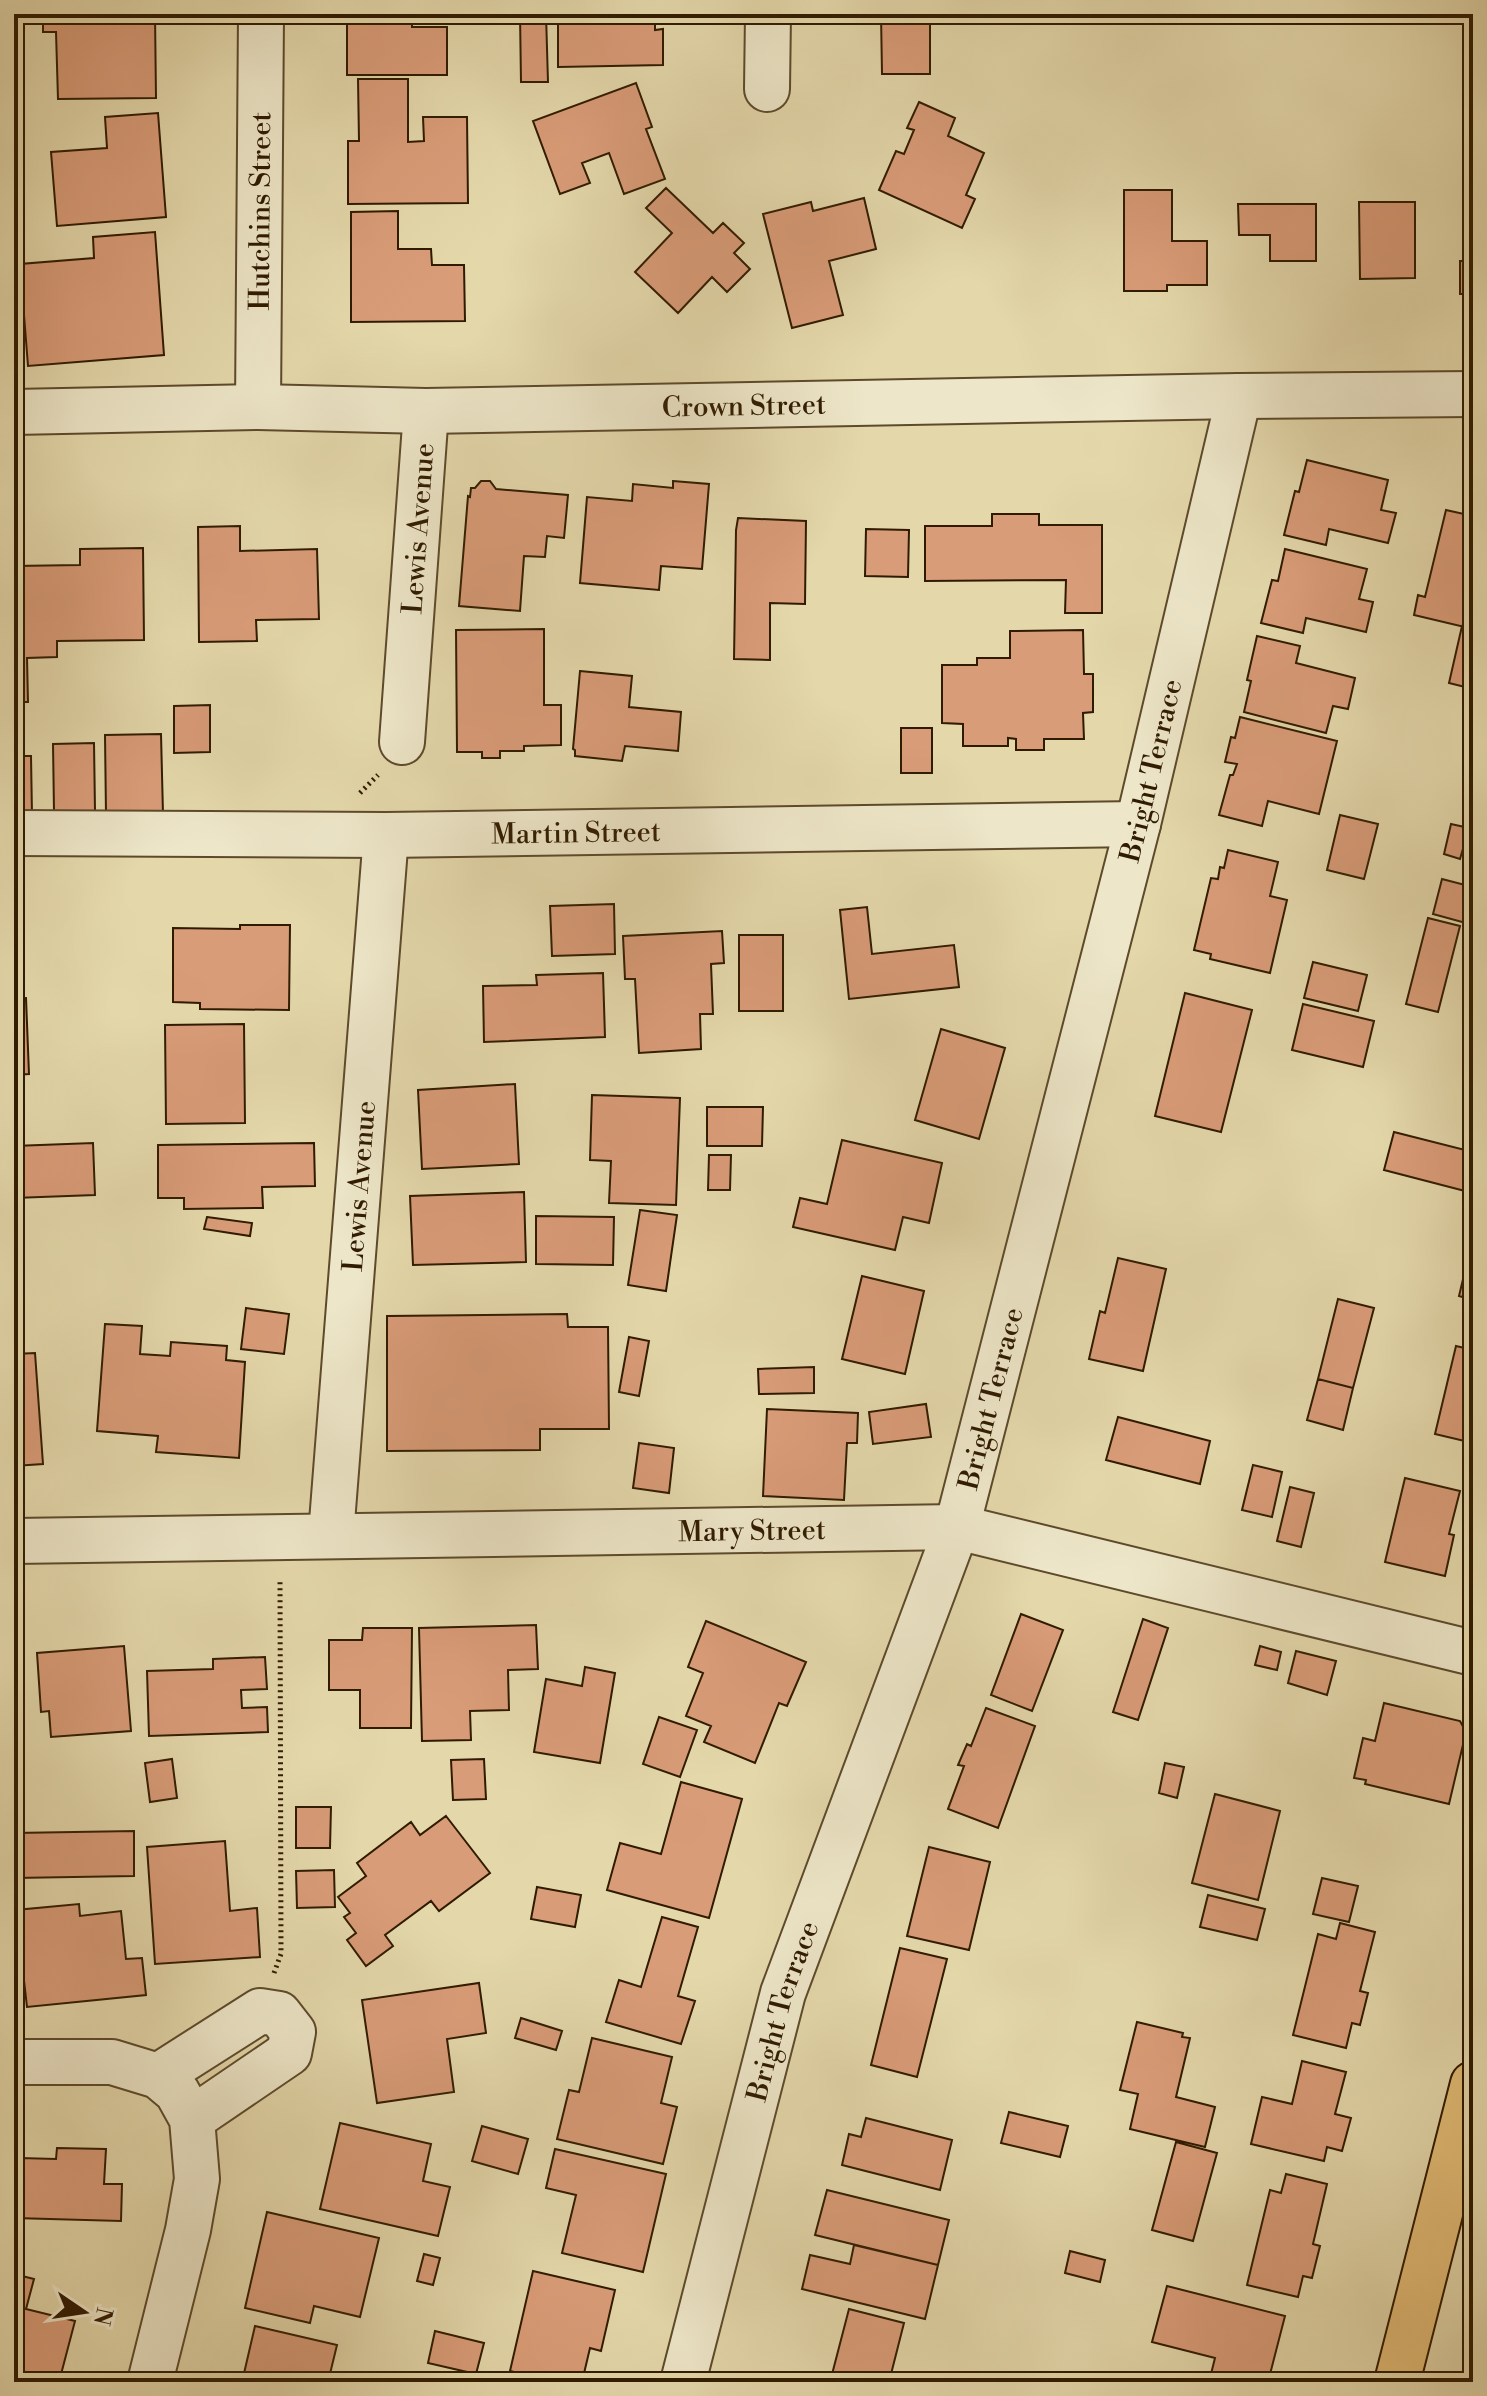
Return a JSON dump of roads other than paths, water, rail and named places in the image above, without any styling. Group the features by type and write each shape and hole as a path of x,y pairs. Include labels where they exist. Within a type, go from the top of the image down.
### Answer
{"main road":[{"path":"1397,2382 1473,2084"}],"street":[{"name":"Hutchins Street","path":"258,407 261,14"},
{"path":"767,89 768,14"},
{"name":"Crown Street","path":"14,412 258,407 426,411 1473,394"},
{"name":"Bright Terrace","path":"683,2382 783,1993 957,1527 1138,824 1239,396"},
{"name":"Lewis Avenue","path":"402,742 426,411"},
{"name":"Martin Street","path":"14,833 386,835 1138,824"},
{"name":"Lewis Avenue","path":"331,1535 386,835"},
{"name":"Mary Street","path":"14,1541 957,1527 1473,1653"},
{"path":"158,2076 260,2011 279,2014 293,2032 289,2053 192,2119"},
{"path":"14,2062 112,2062 158,2076 177,2092 192,2119 197,2179 188,2230 150,2382"}]}
